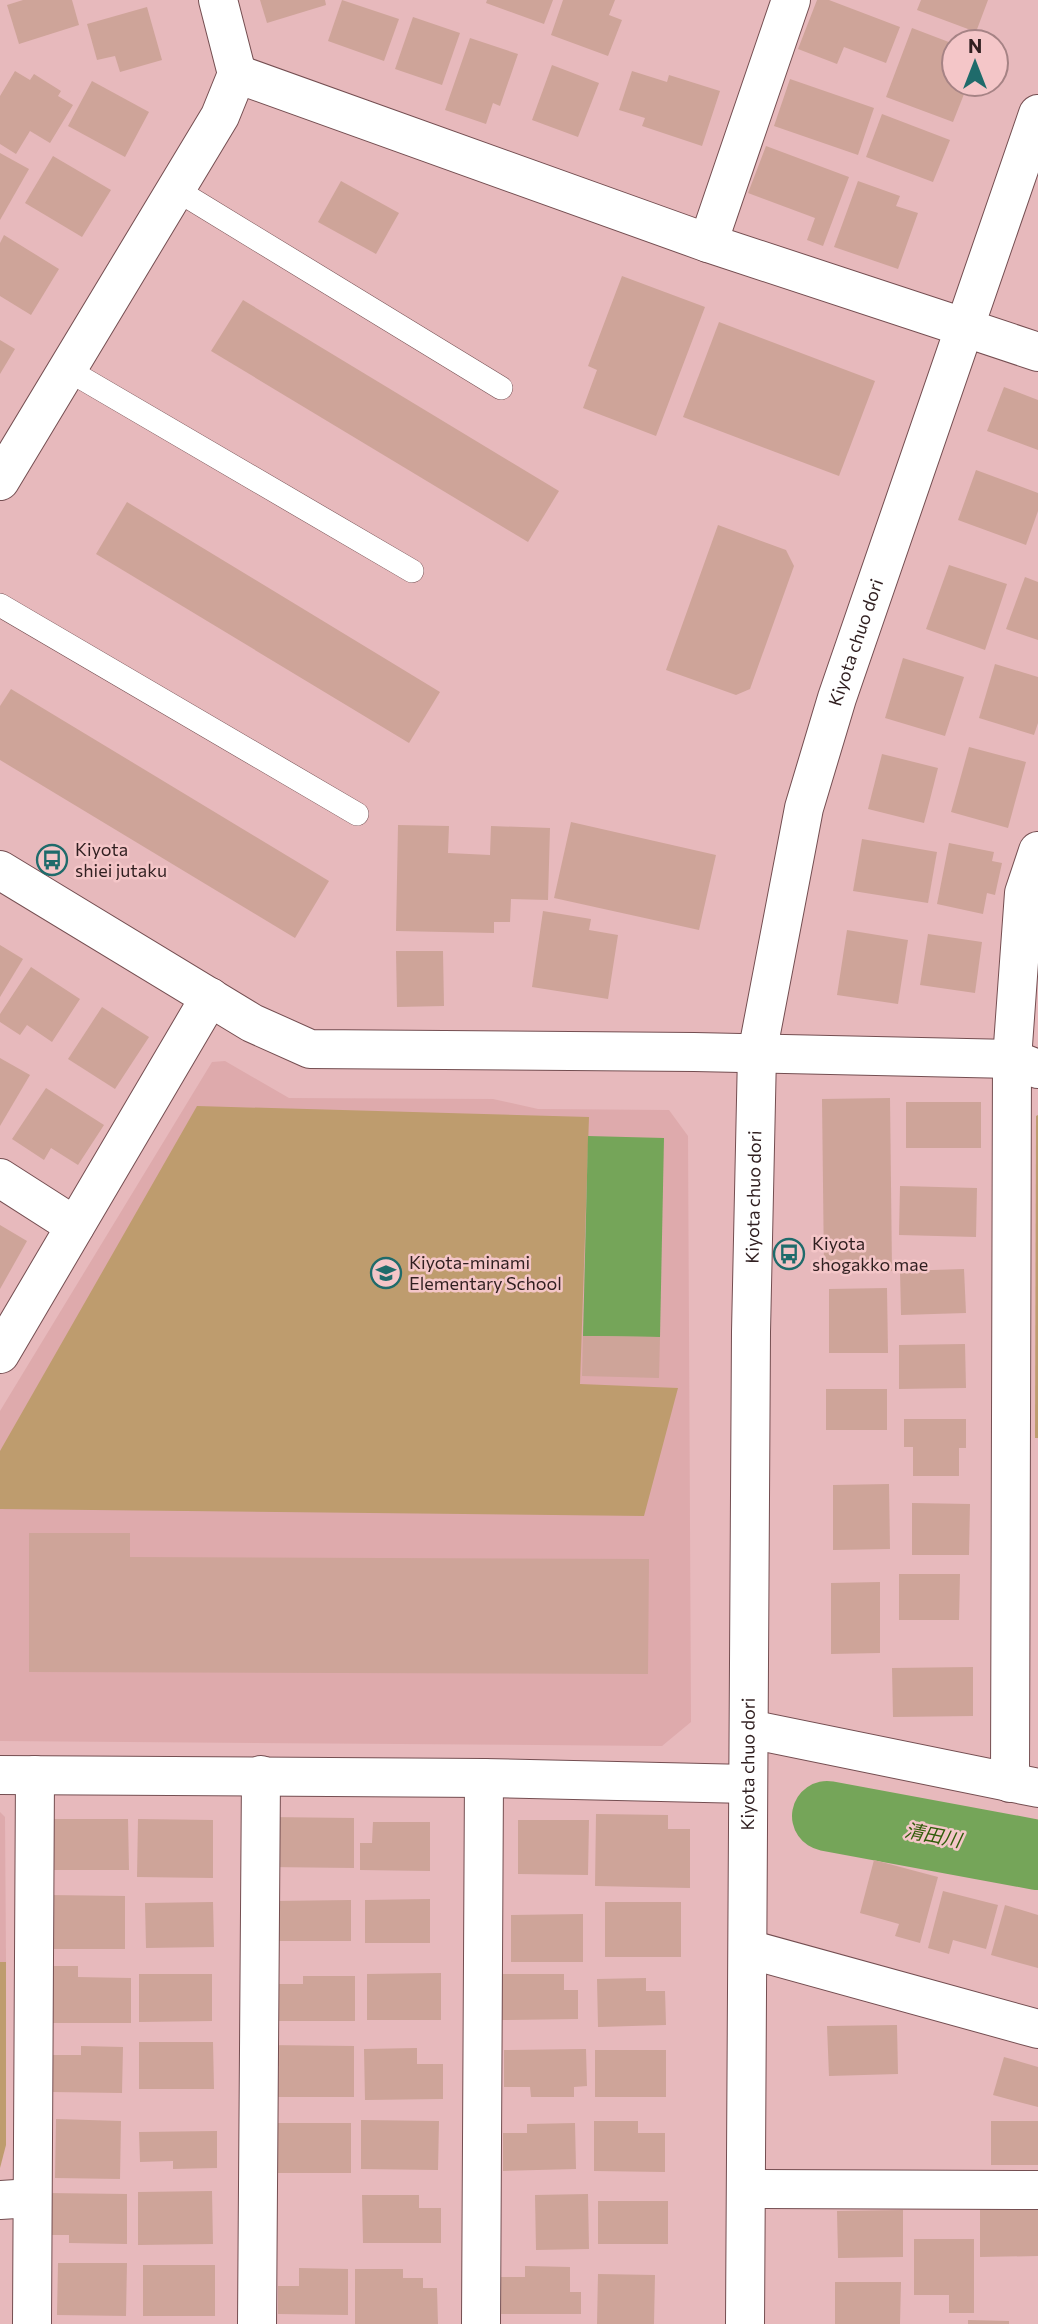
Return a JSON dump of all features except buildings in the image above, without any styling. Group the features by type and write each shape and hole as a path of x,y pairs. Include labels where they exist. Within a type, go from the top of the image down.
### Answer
{"street":[{"path":"0,481 220,116 237,74 218,0"},
{"path":"708,243 780,3"},
{"path":"237,74 708,243 1038,352"},
{"name":"Kiyota chuo dori","path":"746,2324 751,1345 757,1054 804,808 837,698 1038,114"},
{"path":"749,1730 1024,1786 1024,893 1038,851"},
{"path":"0,870 252,1023 310,1049 680,1051 1025,1064"},
{"path":"0,1354 209,997"},
{"path":"0,1178 75,1226"},
{"path":"32,2324 16,2199 18,1775 261,1775 748,1784"},
{"path":"257,2324 261,1775"},
{"path":"481,2324 484,1778"},
{"path":"747,1949 1038,2029"},
{"path":"747,2189 1038,2190"}],"lane":[{"path":"175,189 501,388"},
{"path":"68,370 412,571"},
{"path":"0,604 358,814"}],"shaded area":[{"name":"Kiyota-minami Elementary School","path":"225,1061 289,1098 493,1099 538,1109 669,1110 688,1136 691,1722 662,1746 0,1741 0,1411 212,1062"},
{"path":"197,1106 589,1117 580,1384 678,1388 644,1516 0,1509 0,1451"},
{"path":"1038,1115 1038,1438 1035,1438 1036,1116"},
{"path":"588,1136 664,1138 660,1337 583,1336"},
{"path":"0,1812 5,1817 6,1962 0,1962"},
{"path":"0,1962 6,1962 6,2145 0,2168"}],"waterway":[{"name":"清田川","path":"827,1816 1038,1855"}],"place":[{"name":"Kiyota shiei jutaku","path":"52,860"},
{"name":"Kiyota shogakko mae","path":"789,1254"},
{"name":"Kiyota-minami Elementary School","path":"386,1273"}]}
